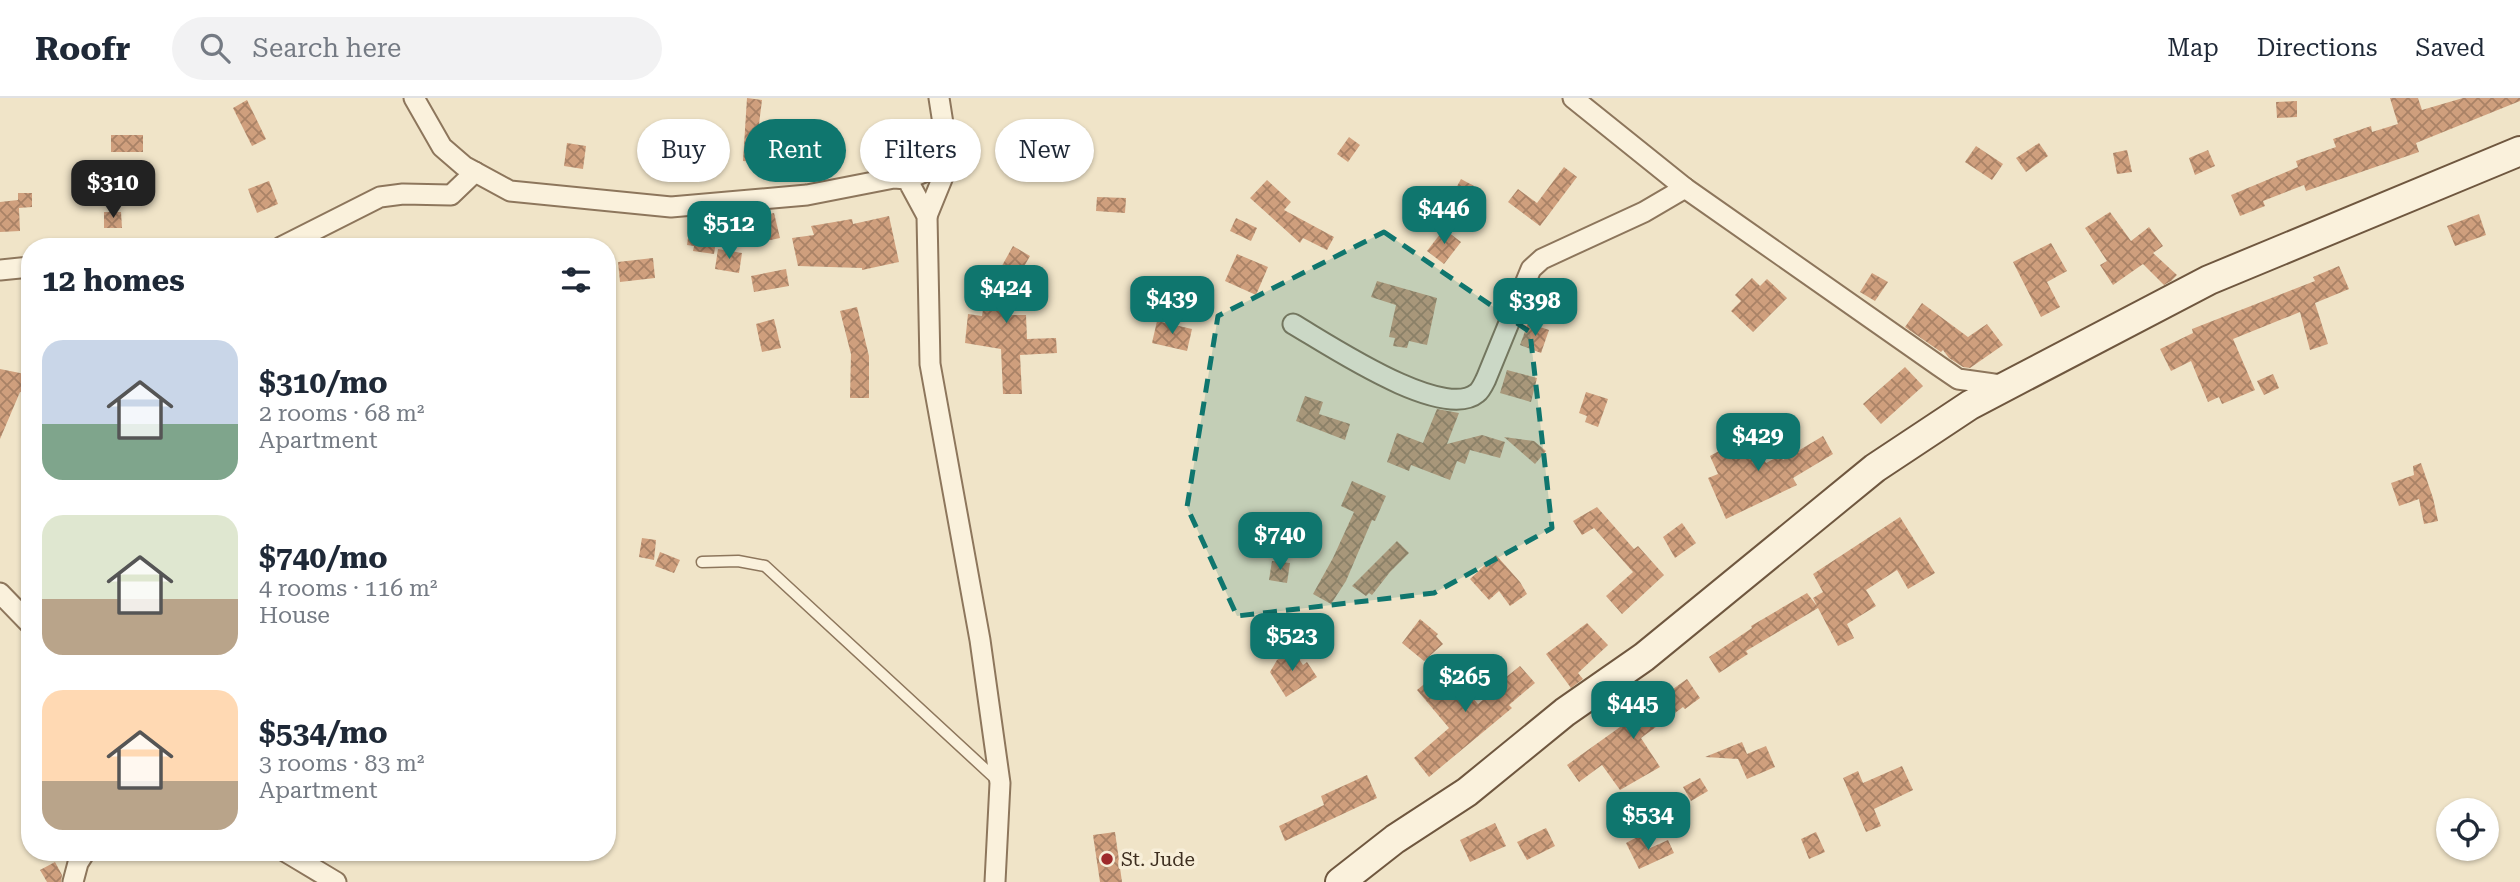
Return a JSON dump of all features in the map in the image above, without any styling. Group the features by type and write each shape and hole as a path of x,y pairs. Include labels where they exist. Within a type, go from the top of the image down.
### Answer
{"main road":[{"path":"1340,882 1395,839 1467,792 1565,712 1644,656 1875,468 1970,405 2208,280 2520,151"}],"street":[{"path":"414,98 442,147 464,166 510,191 671,207 807,195 874,182"},
{"path":"939,98 942,119"},
{"path":"1573,98 1685,188 1958,379 2008,386"},
{"path":"298,238 380,197 403,194 451,195 475,172"},
{"path":"908,182 927,216"},
{"path":"941,182 927,216 930,364 979,640 1000,783 995,882"},
{"path":"1293,324 1388,379 1418,391 1461,400 1477,393 1486,379 1531,269 1542,259 1644,212 1685,188"},
{"path":"0,270 21,268"},
{"path":"0,593 21,615"},
{"path":"73,882 79,861"},
{"path":"301,861 336,882"}],"lane":[{"path":"702,562 738,561 765,566 1000,783"}],"highlighted area":[{"path":"1384,232 1530,332 1552,528 1434,593 1237,616 1187,507 1218,316"}],"building":[{"path":"747,98 762,100 760,119 746,119"},
{"path":"2390,98 2418,98 2422,110 2463,98 2520,98 2520,101 2416,143 2419,152 2306,191 2304,185 2263,201 2265,206 2240,216 2231,195 2298,167 2296,161 2336,147 2333,139 2371,126 2372,132 2398,124"},
{"path":"247,100 266,139 252,146 233,108"},
{"path":"2297,101 2297,117 2277,118 2276,102"},
{"path":"111,135 143,135 143,152 111,152"},
{"path":"1349,137 1360,145 1348,162 1337,154"},
{"path":"567,143 586,146 583,169 564,166"},
{"path":"2039,143 2048,156 2026,172 2016,158"},
{"path":"1976,146 2003,164 1992,180 1965,162"},
{"path":"2127,150 2132,172 2117,174 2113,153"},
{"path":"2208,150 2215,166 2195,175 2189,158"},
{"path":"1564,167 1577,177 1540,226 1508,202 1518,189 1537,203"},
{"path":"1461,179 1474,186 1461,210 1448,203"},
{"path":"1267,180 1291,202 1284,210 1334,237 1327,250 1303,238 1300,243 1250,198"},
{"path":"269,181 278,204 257,213 248,189"},
{"path":"18,193 32,193 32,207 19,208 20,231 0,232 0,202 18,200"},
{"path":"1097,197 1126,198 1125,213 1096,211"},
{"path":"104,212 121,212 122,228 104,228"},
{"path":"2110,212 2131,241 2149,227 2163,246 2153,253 2177,275 2171,281 2164,285 2143,264 2113,285 2100,265 2107,261 2085,228"},
{"path":"774,213 780,238 766,241 761,216"},
{"path":"2479,214 2486,235 2455,246 2447,226"},
{"path":"889,216 899,262 862,270 798,266 792,238 814,235 811,226 852,219 853,224"},
{"path":"1236,218 1257,228 1251,241 1230,231"},
{"path":"690,224 718,228 714,254 693,251 694,246 687,245"},
{"path":"1444,229 1461,242 1444,264 1427,251"},
{"path":"2051,243 2067,271 2047,282 2060,307 2041,317 2013,262"},
{"path":"1013,246 1030,256 1010,291 1007,315 1026,315 1027,339 1056,338 1057,353 1020,355 1022,394 1003,394 1001,349 965,343 968,314 982,316 986,288 989,289"},
{"path":"718,249 742,253 739,273 715,269"},
{"path":"1237,254 1268,267 1256,295 1225,281"},
{"path":"653,258 655,278 620,282 618,262"},
{"path":"2339,266 2349,289 2315,303 2328,344 2310,350 2300,312 2233,339 2255,390 2222,404 2219,397 2208,402 2191,361 2171,371 2160,349 2193,333 2192,329 2315,281 2313,277"},
{"path":"786,269 789,286 754,292 751,276"},
{"path":"1872,273 1888,282 1875,301 1860,292"},
{"path":"1752,278 1760,286 1767,279 1787,298 1753,332 1731,311 1741,301 1735,295"},
{"path":"1377,281 1437,298 1427,345 1409,341 1407,348 1393,346 1395,338 1389,337 1396,305 1371,297"},
{"path":"1922,303 1968,337 1987,324 2003,345 1970,368 1963,367 1949,358 1943,350 1941,352 1905,327"},
{"path":"857,307 869,356 869,398 850,398 851,354 840,311"},
{"path":"774,319 781,348 762,352 756,324"},
{"path":"1157,321 1192,329 1187,351 1152,343"},
{"path":"1528,323 1549,330 1541,353 1520,345"},
{"path":"1905,367 1923,386 1881,424 1863,404"},
{"path":"0,369 21,373 21,392 0,439"},
{"path":"1507,370 1537,378 1531,402 1500,393"},
{"path":"2273,374 2279,388 2264,395 2257,381"},
{"path":"1586,392 1608,399 1598,427 1585,422 1587,416 1579,413"},
{"path":"1305,396 1323,402 1319,414 1350,424 1345,440 1296,421"},
{"path":"1437,409 1459,413 1447,444 1482,435 1505,442 1500,458 1470,450 1465,464 1457,461 1450,480 1411,465 1409,471 1387,462 1397,433 1423,443"},
{"path":"1749,434 1766,463 1781,455 1783,460 1823,436 1833,454 1793,478 1797,485 1726,519 1708,478 1718,474 1710,456"},
{"path":"1504,437 1534,441 1546,451 1535,464"},
{"path":"2421,463 2438,521 2424,524 2419,499 2399,506 2391,483 2414,475 2413,466"},
{"path":"1352,481 1386,496 1375,521 1372,520 1346,581 1331,604 1313,594 1354,512 1341,506"},
{"path":"1597,507 1634,549 1638,546 1664,575 1622,614 1606,596 1633,572 1594,528 1582,535 1573,521"},
{"path":"1900,517 1935,573 1908,589 1897,570 1866,590 1876,606 1847,624 1854,638 1838,646 1818,608 1746,651 1748,654 1719,673 1709,657 1752,628 1751,626 1807,593 1817,606 1813,598 1823,592 1813,574"},
{"path":"1682,523 1696,543 1675,558 1663,537"},
{"path":"642,538 656,540 654,560 639,557"},
{"path":"1397,541 1409,553 1372,595 1369,593 1366,596 1352,586"},
{"path":"660,552 680,560 674,573 655,566"},
{"path":"1496,555 1527,594 1510,606 1499,591 1489,600 1470,579"},
{"path":"1272,561 1290,563 1287,583 1269,580"},
{"path":"1420,619 1438,634 1436,636 1443,644 1424,661 1402,643"},
{"path":"1587,623 1608,645 1578,673 1583,679 1571,688 1546,654"},
{"path":"1293,650 1303,665 1307,662 1317,677 1286,697 1270,672 1277,660"},
{"path":"1520,666 1535,683 1509,705 1512,708 1429,777 1414,758 1449,728 1417,690 1445,667 1478,704"},
{"path":"1687,679 1700,698 1641,738 1660,767 1620,790 1602,765 1579,782 1567,765"},
{"path":"1742,742 1747,754 1766,746 1775,767 1747,779 1738,759 1705,757"},
{"path":"1902,766 1913,790 1874,809 1881,826 1866,832 1843,778 1858,771 1863,783"},
{"path":"1367,775 1377,798 1285,841 1279,826 1324,805 1321,796"},
{"path":"1700,778 1708,791 1691,801 1683,787"},
{"path":"1495,823 1506,846 1470,862 1460,840"},
{"path":"1546,828 1555,846 1527,860 1517,842"},
{"name":"St. Jude","path":"1115,832 1122,882 1100,882 1093,835"},
{"path":"1816,832 1825,852 1809,859 1801,839"},
{"path":"1641,835 1648,849 1668,840 1674,853 1639,869 1626,843"},
{"path":"55,862 62,875 61,882 47,882 40,870"}],"place":[{"name":"St. Jude","path":"1107,859"}]}
